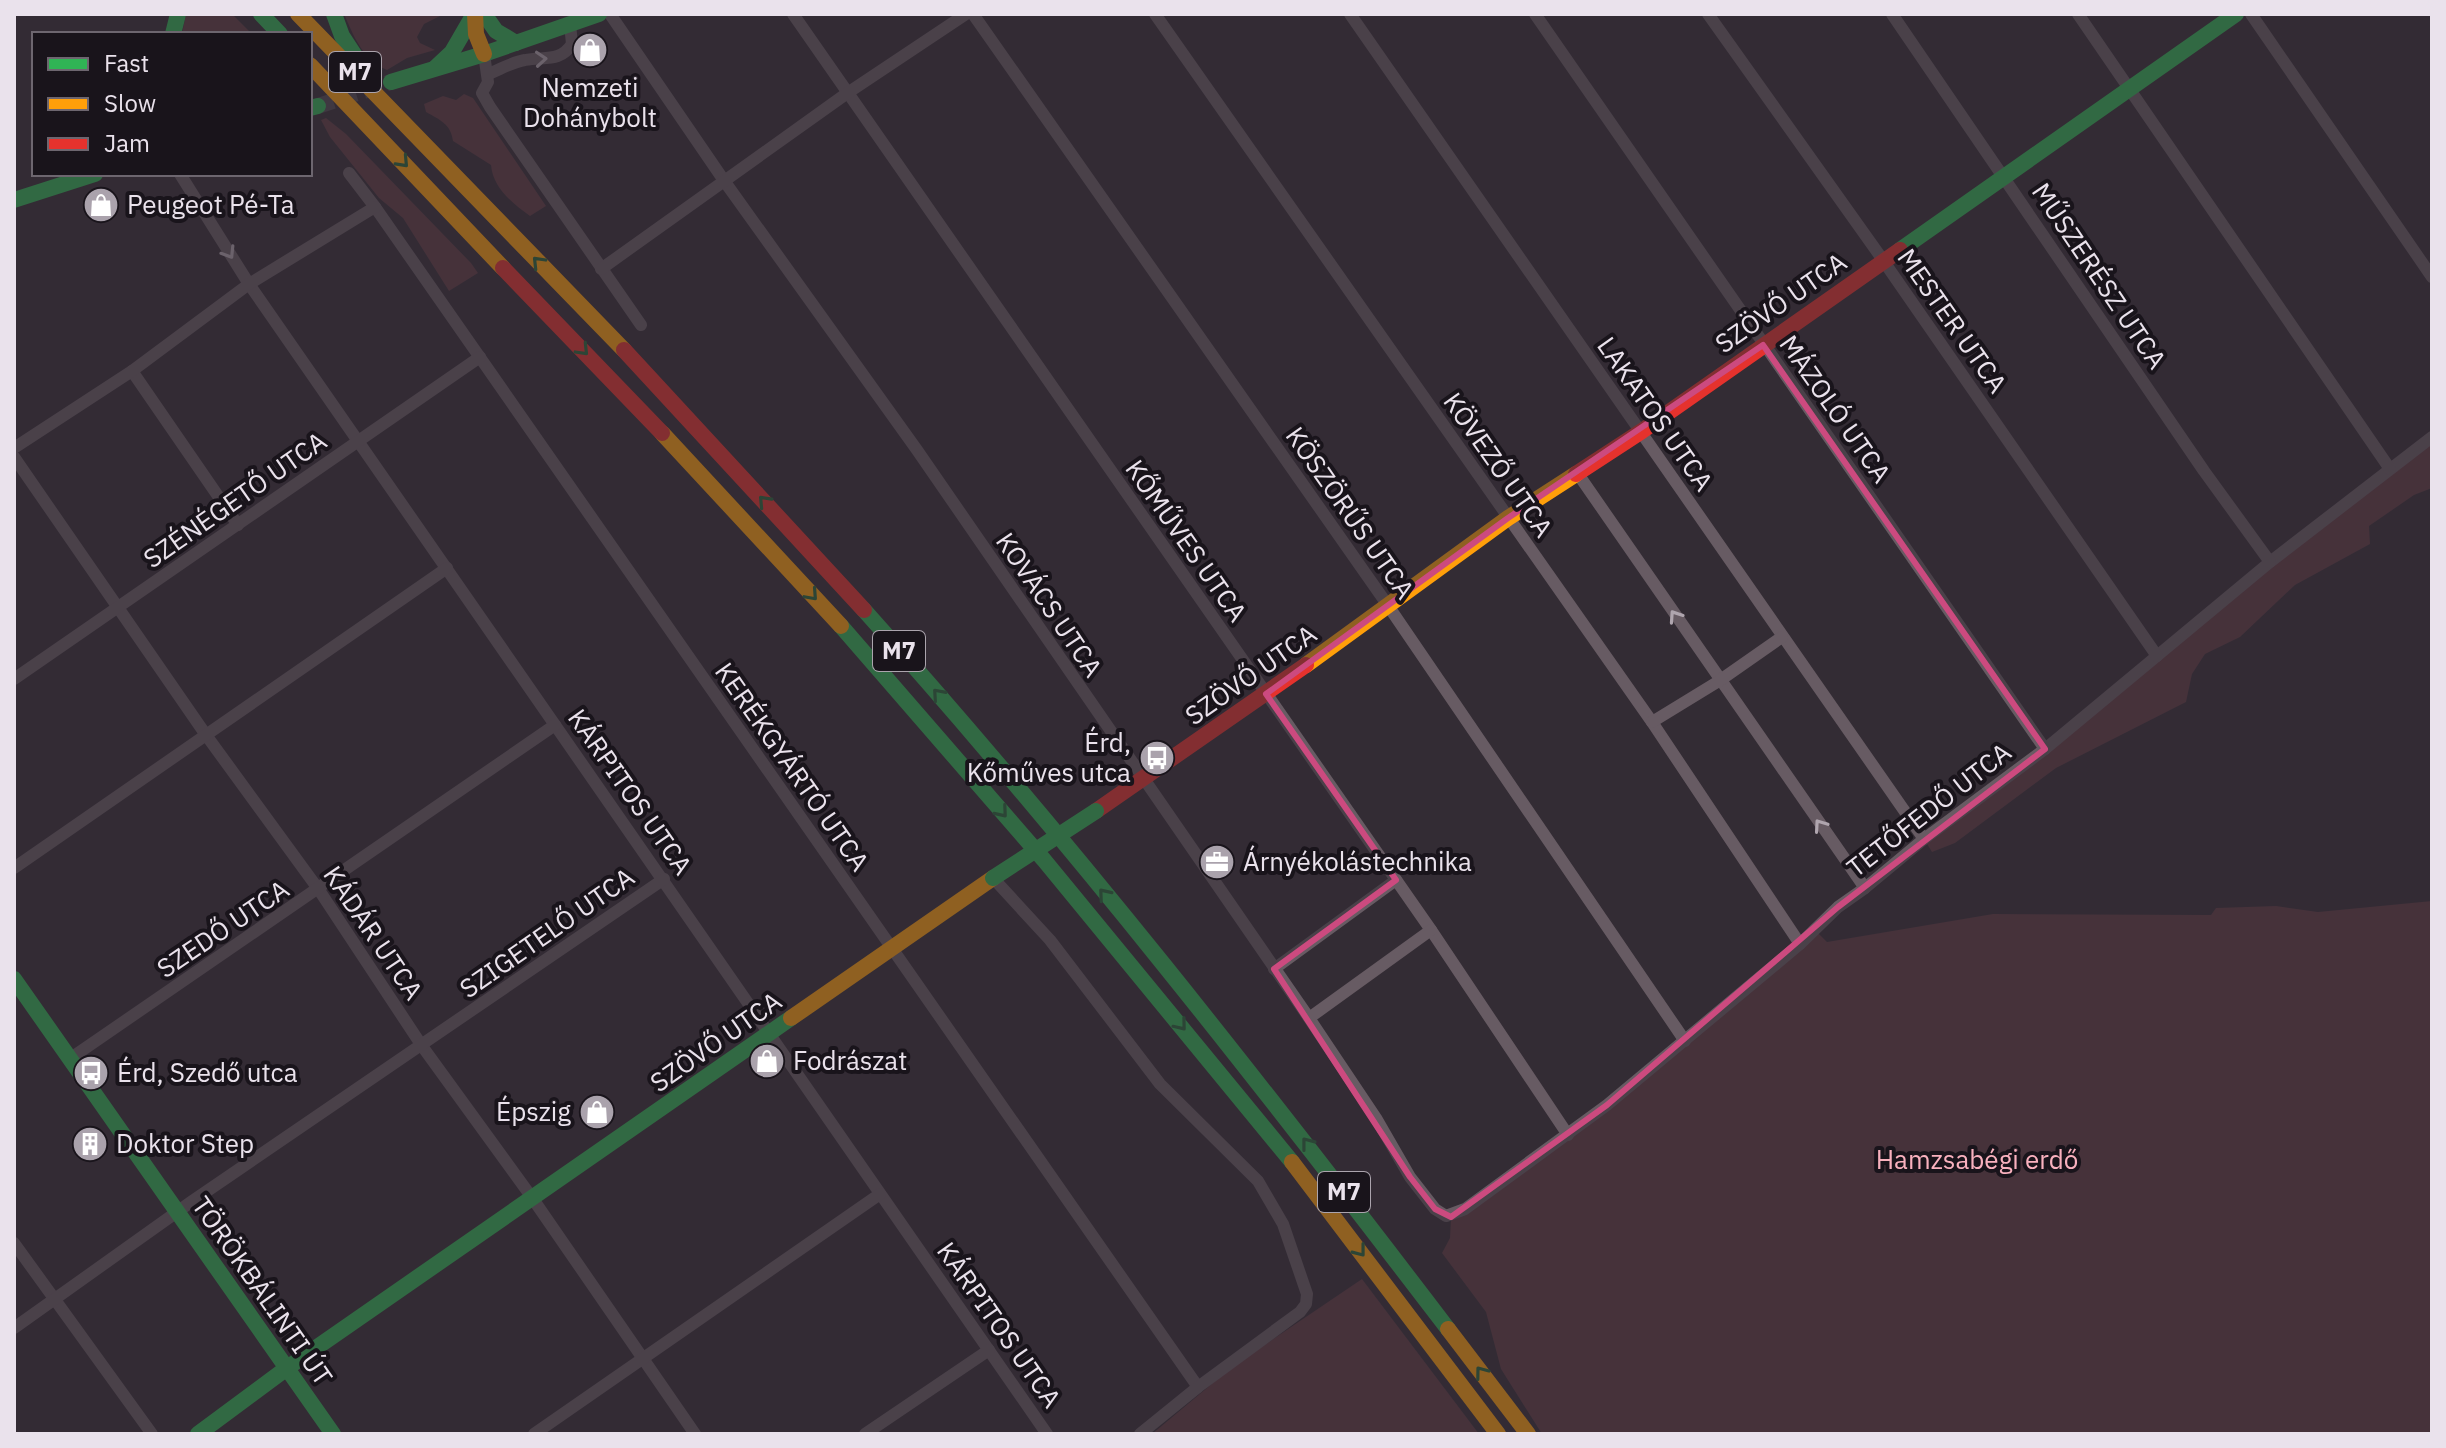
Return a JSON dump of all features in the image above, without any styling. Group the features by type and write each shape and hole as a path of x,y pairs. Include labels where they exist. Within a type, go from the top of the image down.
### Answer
{"main road":[{"path":"261,14 278,32"},
{"name":"M7","path":"298,14 695,427 946,705 1155,954 1301,1136 1528,1434"},
{"path":"334,14 352,52 403,122"},
{"path":"391,82 599,14"},
{"name":"SZÖVŐ UTCA","path":"198,1434 287,1368 993,878 1266,694 1508,518 1642,431 2236,14"},
{"path":"482,16 496,31 516,43"},
{"path":"482,16 476,34 484,54"},
{"path":"436,67 482,16"},
{"name":"M7","path":"312,67 665,435 844,630 973,777 1286,1154 1498,1434"},
{"path":"312,78 350,106"},
{"path":"14,200 89,176"},
{"name":"TÖRÖKBÁLINTI ÚT","path":"14,979 333,1434"}],"street":[{"name":"KOVÁCS UTCA","path":"610,14 725,182 917,450 1309,1018 1376,1118 1410,1177 1435,1209 1451,1217"},
{"name":"KŐMŰVES UTCA","path":"793,14 1431,930 1568,1135"},
{"path":"601,269 846,94 966,14"},
{"name":"KÖSZÖRŰS UTCA","path":"973,14 1389,607 1685,1041"},
{"name":"KÖVEZŐ UTCA","path":"1155,14 1652,722 1800,944"},
{"name":"LAKATOS UTCA","path":"1350,14 1924,839"},
{"name":"MÁZOLÓ UTCA","path":"1535,14 2045,749"},
{"name":"MESTER UTCA","path":"1708,14 1883,260 2157,656"},
{"name":"MŰSZERÉSZ UTCA","path":"1892,14 2204,471 2270,562"},
{"path":"2078,14 2390,469"},
{"path":"2251,14 2432,277"},
{"path":"488,74 523,60 553,59 565,54 572,44 570,24"},
{"path":"484,54 488,82 482,93 490,107 641,325"},
{"name":"KERÉKGYÁRTÓ UTCA","path":"349,173 1198,1387"},
{"name":"KÁRPITOS UTCA","path":"181,176 249,284 1047,1434"},
{"path":"14,448 132,371 249,284 375,207"},
{"name":"SZÉNÉGETŐ UTCA","path":"14,679 480,357"},
{"path":"132,371 238,525"},
{"name":"TETŐFEDŐ UTCA","path":"1451,1217 1568,1135 1800,944 1838,907 2045,749 2270,562 2432,437"},
{"name":"KÁDÁR UTCA","path":"14,457 206,735 319,890 422,1046 533,1199 695,1434"},
{"path":"1578,474 1865,888"},
{"path":"14,868 447,568"},
{"path":"1652,722 1782,637"},
{"name":"SZEDŐ UTCA","path":"71,1058 555,725"},
{"path":"993,878 1050,940 1160,1084 1258,1181 1283,1224 1307,1294 1306,1304 1300,1312 1140,1434"},
{"name":"SZIGETELŐ UTCA","path":"14,1328 177,1212 664,879"},
{"path":"1274,969 1396,880"},
{"path":"1309,1018 1431,930"},
{"path":"534,1434 880,1194"},
{"path":"14,1243 152,1434"},
{"path":"865,1434 989,1350"}],"highlighted area":[{"path":"1763,345 2045,749 1838,907 1607,1105 1451,1217 1435,1209 1410,1177 1274,969 1396,880 1266,694 1508,518"}],"green space":[{"path":"186,14 232,14 250,32 182,32"},
{"path":"344,14 444,14 424,24 417,37 420,43 435,50 407,58 387,70 365,54"},
{"path":"464,94 473,98 546,206 530,216 523,211 499,188 491,165 453,141 447,126 426,112 424,104 443,96 456,100"},
{"path":"326,118 346,134 478,273 449,291 403,218 379,198 330,137 321,120"},
{"path":"2432,437 2432,488 2414,495 2369,526 2370,544 2295,585 2240,637 2205,654 2192,674 2186,702 2056,768 1955,843 1932,852 1924,839"},
{"name":"Hamzsabégi erdő","path":"2432,901 2432,1434 1542,1434 1501,1369 1486,1312 1442,1253 1450,1238 1451,1217 1568,1135 1814,929 1827,942 1993,914 2211,915 2216,908 2276,906 2318,912"},
{"path":"1362,1279 1479,1434 1152,1434 1232,1367"}],"tunnel":[{"path":"318,106 391,82"}],"traffic: fast":[{"path":"174,32 178,14"},
{"path":"261,14 278,32"},
{"path":"334,14 342,36 359,62"},
{"path":"436,67 452,52 474,14"},
{"path":"391,82 599,14"},
{"path":"1900,250 2236,14"},
{"path":"489,21 496,31 516,43"},
{"path":"312,108 318,106"},
{"path":"14,200 89,176"},
{"path":"864,610 1090,874 1448,1329"},
{"path":"841,626 1044,860 1292,1162"},
{"path":"993,878 1096,811"},
{"path":"14,979 333,1434"},
{"path":"198,1434 287,1368 791,1018"}],"traffic: slow":[{"path":"298,14 624,350"},
{"path":"475,14 476,34 484,54"},
{"path":"312,67 503,268"},
{"path":"662,433 841,626"},
{"path":"1306,665 1508,518 1576,474"},
{"path":"791,1018 993,878"},
{"path":"1292,1162 1498,1434"},
{"path":"1448,1329 1528,1434"}],"traffic: jam":[{"path":"1576,474 1900,250"},
{"path":"503,268 662,433"},
{"path":"624,350 864,610"},
{"path":"1096,811 1306,665"}],"place":[{"name":"Nemzeti Dohánybolt","path":"590,50"},
{"name":"Peugeot Pé-Ta","path":"101,205"},
{"name":"Érd, Kőműves utca","path":"1157,758"},
{"name":"Árnyékolástechnika","path":"1217,862"},
{"name":"Fodrászat","path":"767,1061"},
{"name":"Érd, Szedő utca","path":"91,1073"},
{"name":"Épszig","path":"597,1112"},
{"name":"Doktor Step","path":"90,1144"}]}
